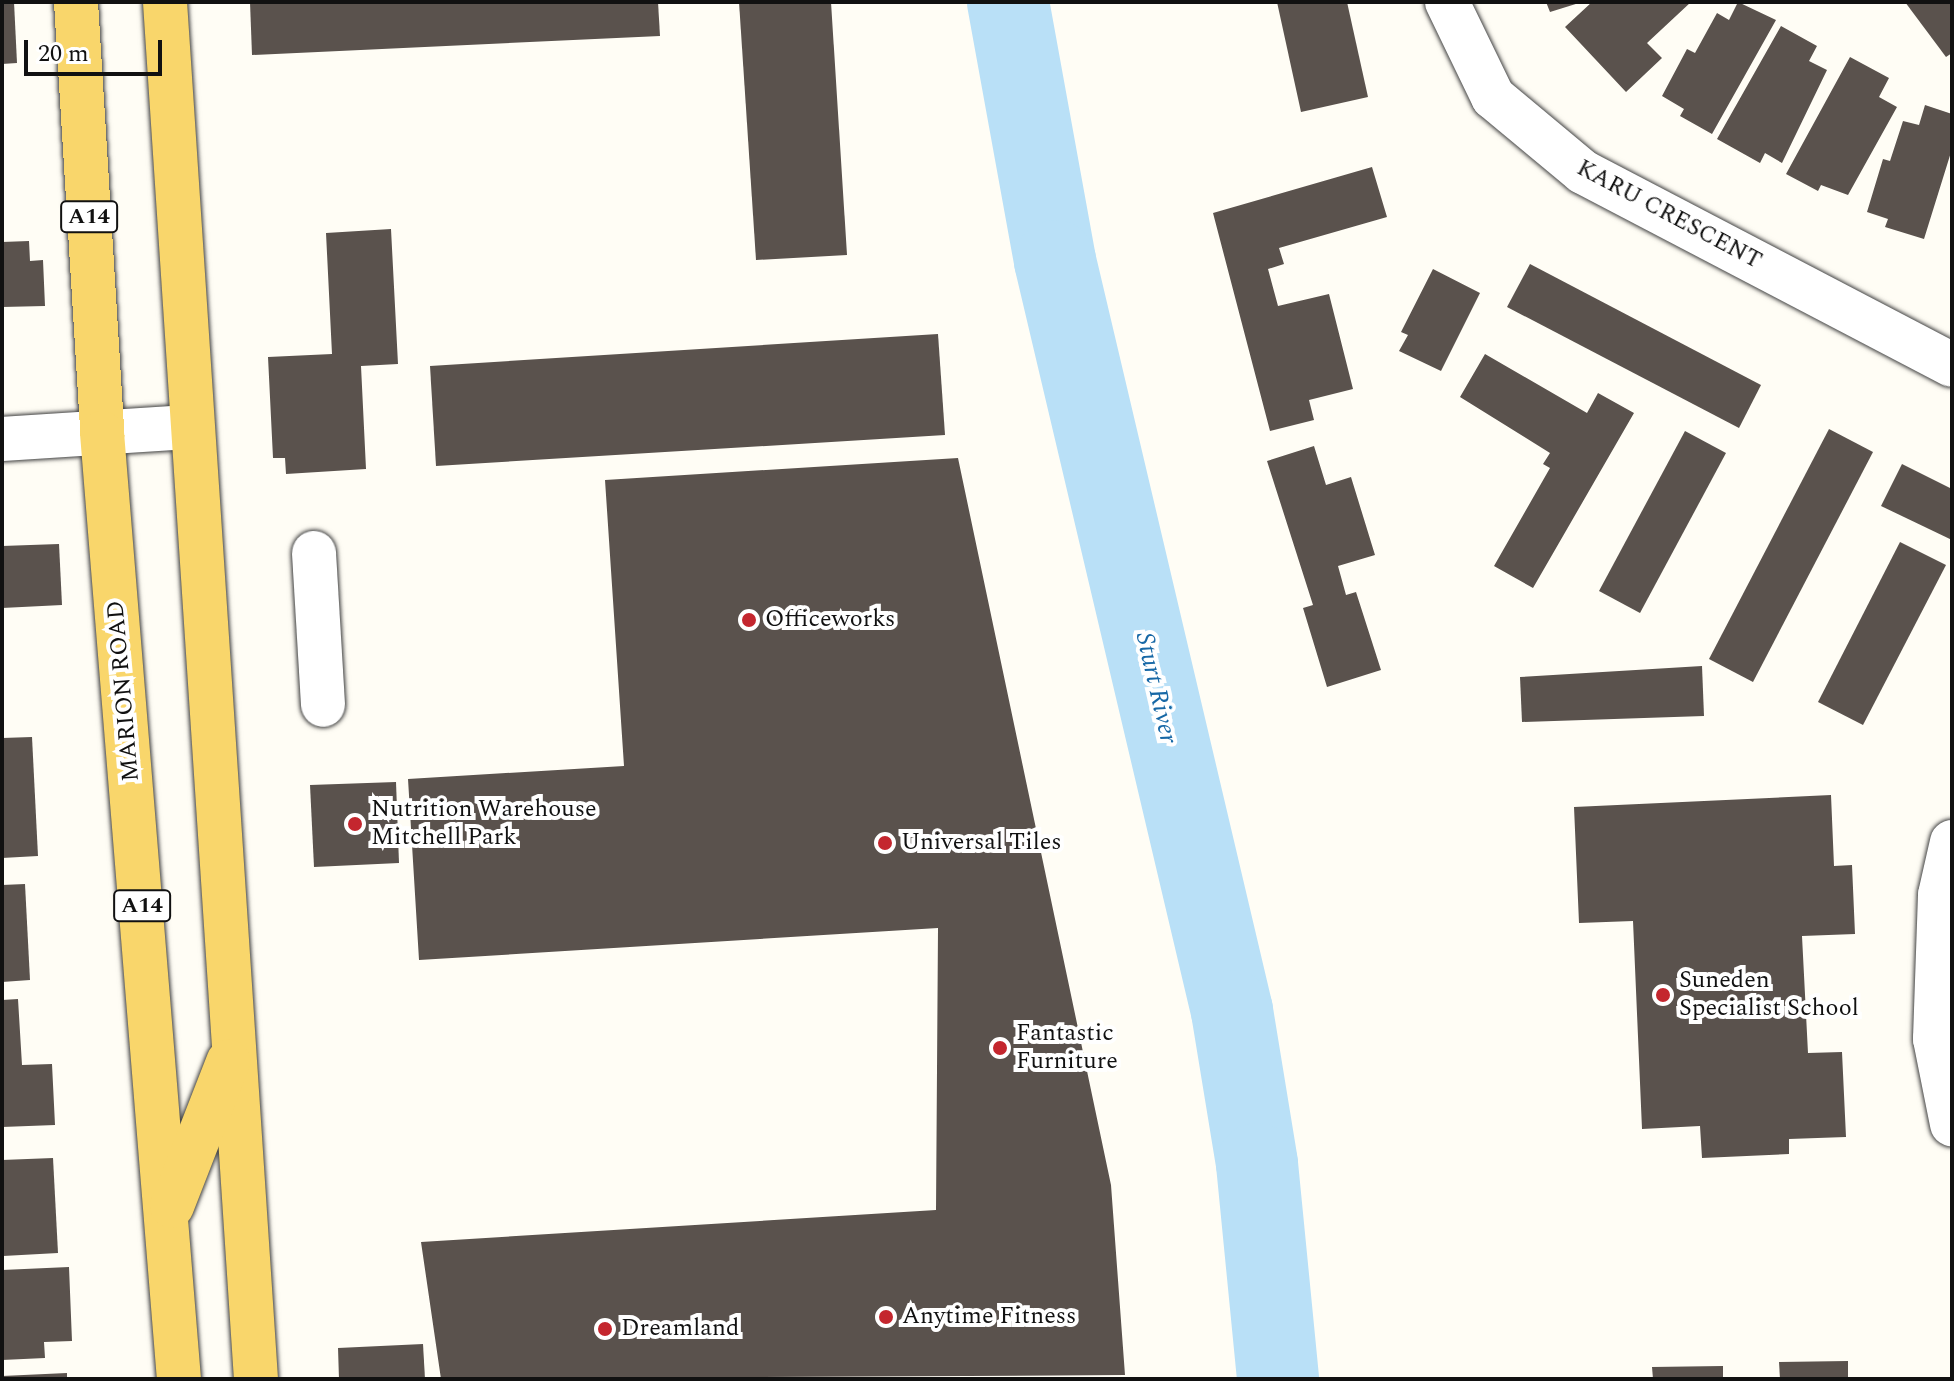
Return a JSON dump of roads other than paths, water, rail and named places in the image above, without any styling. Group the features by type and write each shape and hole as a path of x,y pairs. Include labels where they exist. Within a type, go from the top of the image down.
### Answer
{"main road":[{"name":"MARION ROAD","path":"76,2 102,433 179,1379"},
{"path":"165,2 190,427 256,1379"},
{"path":"168,1216 233,1049"}],"street":[{"name":"KARU CRESCENT","path":"1447,2 1493,97 1583,172 1952,365"},
{"path":"2,439 190,427"},
{"path":"314,553 323,705"},
{"path":"1952,842 1940,895 1935,1039 1952,1124"}],"waterway":[{"name":"Sturt River","path":"1008,2 1055,261 1232,1011 1257,1164 1278,1379"}],"place":[{"name":"Officeworks","path":"749,620"},
{"name":"Nutrition Warehouse Mitchell Park","path":"355,824"},
{"name":"Universal Tiles","path":"885,843"},
{"name":"Suneden Specialist School","path":"1663,995"},
{"name":"Fantastic Furniture","path":"1000,1048"},
{"name":"Anytime Fitness","path":"886,1317"},
{"name":"Dreamland","path":"605,1329"}]}
